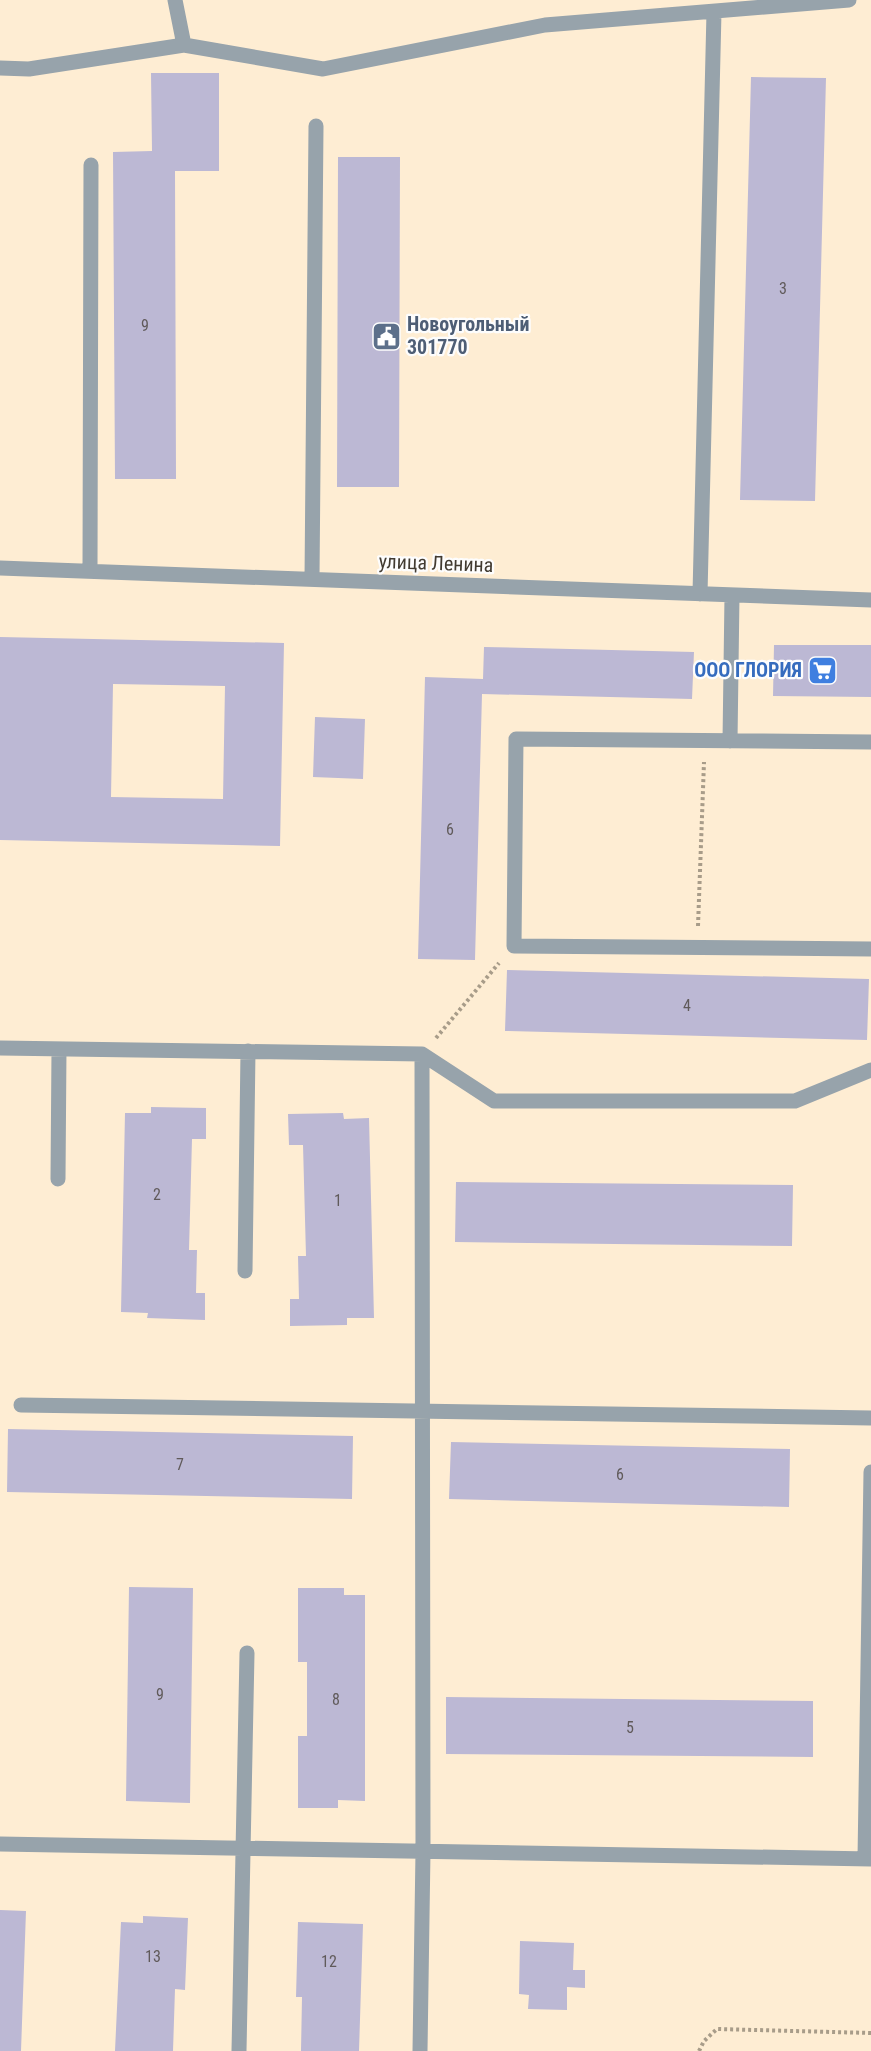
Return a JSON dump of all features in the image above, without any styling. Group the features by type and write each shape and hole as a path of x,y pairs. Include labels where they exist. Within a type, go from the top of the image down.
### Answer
{"street":[{"path":"175,0 184,45"},
{"path":"0,68 28,69 184,45 323,69 545,25 849,0"},
{"path":"700,594 714,12"},
{"path":"312,579 316,126"},
{"path":"90,571 91,165"},
{"name":"улица Ленина","path":"0,568 871,600"},
{"path":"730,741 732,595"},
{"path":"871,742 516,739 514,946 871,949"},
{"path":"0,1048 422,1054 494,1101 795,1101 871,1070"},
{"path":"58,1179 59,1049"},
{"path":"245,1271 248,1052"},
{"path":"420,2051 423,1851 422,1054"},
{"path":"21,1405 871,1418"},
{"path":"0,1844 868,1859 871,1472"},
{"path":"239,2051 248,1653"}],"path":[{"path":"697,947 705,741"},
{"path":"422,1054 514,946"},
{"path":"699,2051 704,2041 717,2029 871,2033"}],"building":[{"path":"151,73 219,73 219,171 175,171 176,479 115,479 113,152 152,151"},
{"path":"751,77 826,78 815,501 740,500"},
{"path":"338,157 400,157 399,487 337,487"},
{"path":"0,637 284,643 280,846 0,840","holes":["113,684 225,686 223,799 111,797"]},
{"path":"774,645 871,645 871,697 773,696"},
{"path":"484,647 694,652 692,699 482,694 475,960 418,959 425,677 483,679"},
{"path":"315,717 365,719 363,779 313,777"},
{"path":"507,970 869,979 867,1040 505,1031"},
{"path":"151,1107 206,1108 206,1139 192,1139 189,1250 197,1250 196,1293 205,1293 205,1320 147,1318 148,1313 121,1312 125,1113 151,1113"},
{"path":"343,1113 344,1119 369,1118 374,1318 347,1318 347,1325 290,1326 290,1299 299,1299 298,1256 306,1256 303,1145 289,1145 288,1114"},
{"path":"456,1182 793,1185 792,1246 455,1242"},
{"path":"8,1429 353,1436 352,1499 7,1492"},
{"path":"451,1442 790,1449 789,1507 449,1499"},
{"path":"129,1587 193,1588 190,1803 126,1801"},
{"path":"298,1588 344,1588 344,1595 365,1595 365,1801 338,1800 338,1808 298,1808 298,1736 307,1736 307,1662 298,1662"},
{"path":"446,1697 813,1701 813,1757 446,1754"},
{"path":"0,1910 26,1911 21,2051 0,2051"},
{"path":"143,1916 188,1918 185,1990 175,1989 173,2051 115,2051 121,1922 143,1923"},
{"path":"298,1922 363,1924 359,2051 301,2051 302,1997 296,1997"},
{"path":"520,1941 574,1943 573,1970 585,1970 585,1988 567,1987 567,2010 528,2009 529,1995 519,1994"}],"place":[{"name":"Новоугольный 301770","path":"386,336"},
{"name":"ООО ГЛОРИЯ","path":"823,670"}]}
